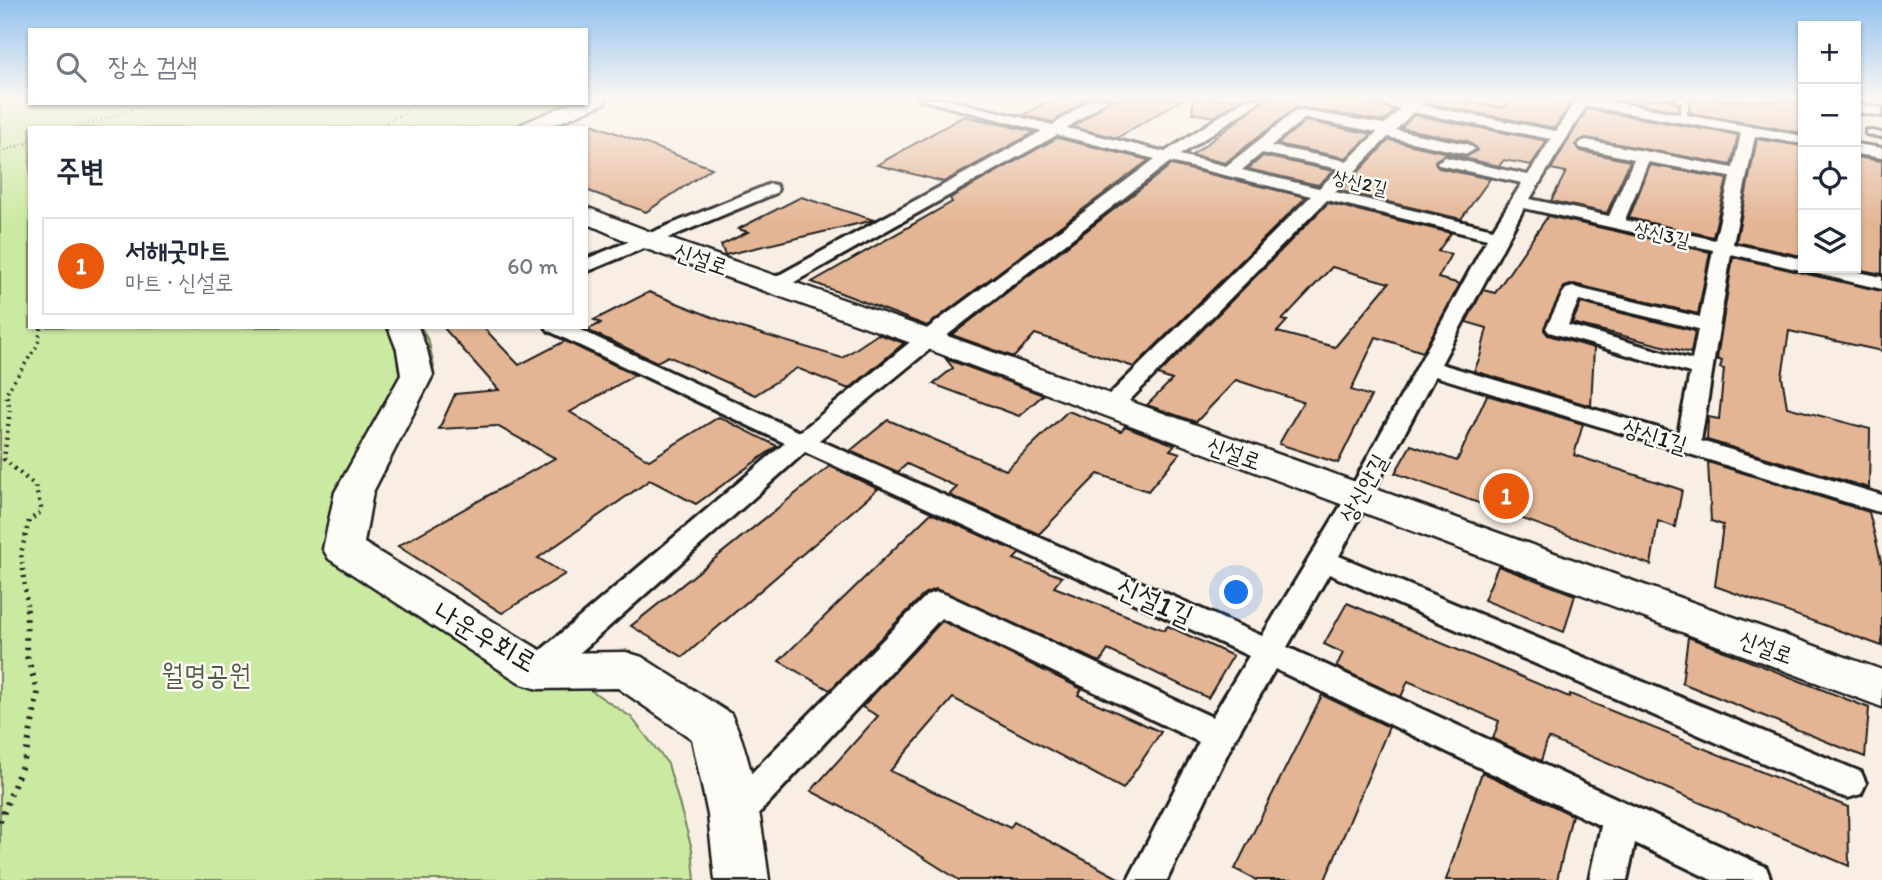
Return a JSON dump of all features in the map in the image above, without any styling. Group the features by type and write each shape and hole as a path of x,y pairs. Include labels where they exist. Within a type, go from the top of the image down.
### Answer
{"street":[{"path":"775,285 1037,140"},
{"name":"상신2길","path":"1097,140 1498,236"},
{"path":"538,671 802,442 928,339 1193,140"},
{"path":"1229,172 1269,140"},
{"path":"1342,140 1372,145 1467,149"},
{"path":"1361,140 1372,145"},
{"path":"1110,407 1377,140"},
{"name":"상신안길","path":"1147,880 1219,736 1357,499 1498,236 1559,140"},
{"path":"1688,446 1723,247 1747,140"},
{"path":"1259,148 1312,159 1372,145"},
{"path":"1586,145 1739,174"},
{"path":"1861,150 1882,153"},
{"path":"1615,223 1643,156"},
{"path":"1282,185 1312,159"},
{"name":"상신3길","path":"1445,162 1615,223 1798,264"},
{"path":"588,265 770,189"},
{"name":"신설로","path":"588,215 647,240 928,339 1357,499 1882,689"},
{"path":"1837,273 1882,283"},
{"path":"1701,369 1556,328 1573,293 1709,325"},
{"name":"나운우회로","path":"404,329 417,375 354,492 343,549 538,671 626,670 714,728 734,814 742,880"},
{"name":"신설1길","path":"560,329 802,442 1269,652 1752,880"},
{"name":"상신1길","path":"1429,367 1882,504"},
{"path":"1322,560 1848,783"},
{"path":"734,814 937,603 1219,736"},
{"path":"1608,880 1621,819"}],"path":[{"path":"0,152 28,143"},
{"path":"0,822 26,755 38,692 26,653 27,604 20,553 29,521 42,511 35,486 4,459 10,409 6,394 38,344 41,329"}],"green space":[{"name":"월명공원","path":"0,140 28,140 28,329 422,329 429,342 434,367 362,504 361,539 631,717 668,764 692,849 695,880 0,880"}],"building":[{"path":"588,140 635,140 712,168 646,212 588,191"},
{"path":"921,140 1020,140 944,182 877,165"},
{"path":"1053,140 1066,140 1149,160 927,326 812,282 952,202 950,198"},
{"path":"1212,140 1254,140 1225,163 1192,155"},
{"path":"1282,140 1365,140 1346,158 1277,144"},
{"path":"1389,140 1466,157 1477,150 1463,140 1547,141 1531,165 1504,160 1499,166 1446,154 1436,160 1438,168 1490,179 1461,219 1340,191"},
{"path":"1568,140 1582,140 1575,145 1580,151 1630,161 1607,213 1551,201 1566,172 1551,169"},
{"path":"1596,140 1737,140 1731,165"},
{"path":"1757,140 1798,145 1798,255 1736,242"},
{"path":"1263,156 1334,171 1318,185 1248,169"},
{"path":"1861,158 1882,161 1882,274 1861,270"},
{"path":"1171,165 1306,197 1134,367 1035,334 1014,357 952,335"},
{"path":"1650,165 1727,179 1713,237 1629,218"},
{"path":"801,197 874,220 725,255 721,245 748,232 738,229"},
{"path":"1328,203 1451,233 1438,251 1451,254 1438,278 1460,284 1423,352 1376,337 1351,390 1371,396 1338,463 1279,444 1303,402 1236,380 1196,422 1147,405 1172,380 1158,375","holes":["1332,267 1389,283 1335,347 1277,332 1287,321 1282,320"]},
{"path":"1548,216 1710,252 1698,314 1574,284 1564,287 1544,330 1548,335 1594,348 1591,406 1474,371 1487,328 1466,322 1483,290 1495,293"},
{"path":"1733,257 1882,291 1882,351 1789,331 1782,377 1787,407 1870,429 1869,488 1707,440 1708,417 1719,419 1724,369 1720,368 1722,361 1717,359"},
{"path":"649,292 735,326 842,358 878,334 904,343 849,389 797,368 755,395 668,356 657,362 587,330 601,323 594,320"},
{"path":"1581,303 1695,331 1691,353 1572,323"},
{"path":"445,329 485,329 519,365 565,341 635,375 570,412 649,460 719,417 777,446 696,504 650,480 538,558 565,574 502,613 398,546 555,458 497,426 439,429 455,394 499,390"},
{"path":"946,359 1043,395 1019,416 933,384 953,368"},
{"path":"1487,395 1583,424 1574,455 1682,490 1675,527 1658,521 1651,565 1395,473 1411,445 1457,461"},
{"path":"1068,411 1121,431 1125,426 1175,445 1170,450 1180,453 1148,491 1098,474 1039,534 949,495 957,487 907,464 898,472 850,451 888,420 1006,470"},
{"path":"1708,462 1869,512 1882,565 1882,646 1715,586 1723,525 1711,521"},
{"path":"830,466 878,489 683,657 631,626"},
{"path":"931,513 1020,553 1014,559 1062,577 1054,587 1164,630 1168,626 1233,656 1208,698 1108,650 1100,662 936,589 925,593 830,690 779,661"},
{"path":"1498,566 1575,595 1564,632 1484,600"},
{"path":"1347,603 1569,697 1570,694 1848,807 1849,866 1548,738 1541,761 1493,739 1499,721 1408,681 1401,697 1336,667 1343,653 1324,644"},
{"path":"942,621 1082,689 1078,695 1161,732 1123,789 953,698 890,771 1010,828 1014,822 1122,880 959,880 853,813 811,791 878,716 862,707"},
{"path":"1688,637 1869,708 1865,757 1682,683"},
{"path":"1322,695 1389,727 1325,880 1256,880 1235,869"},
{"path":"1482,772 1572,815 1557,880 1446,880"}],"place":[{"name":"서해굿마트","path":"1506,496"}]}
